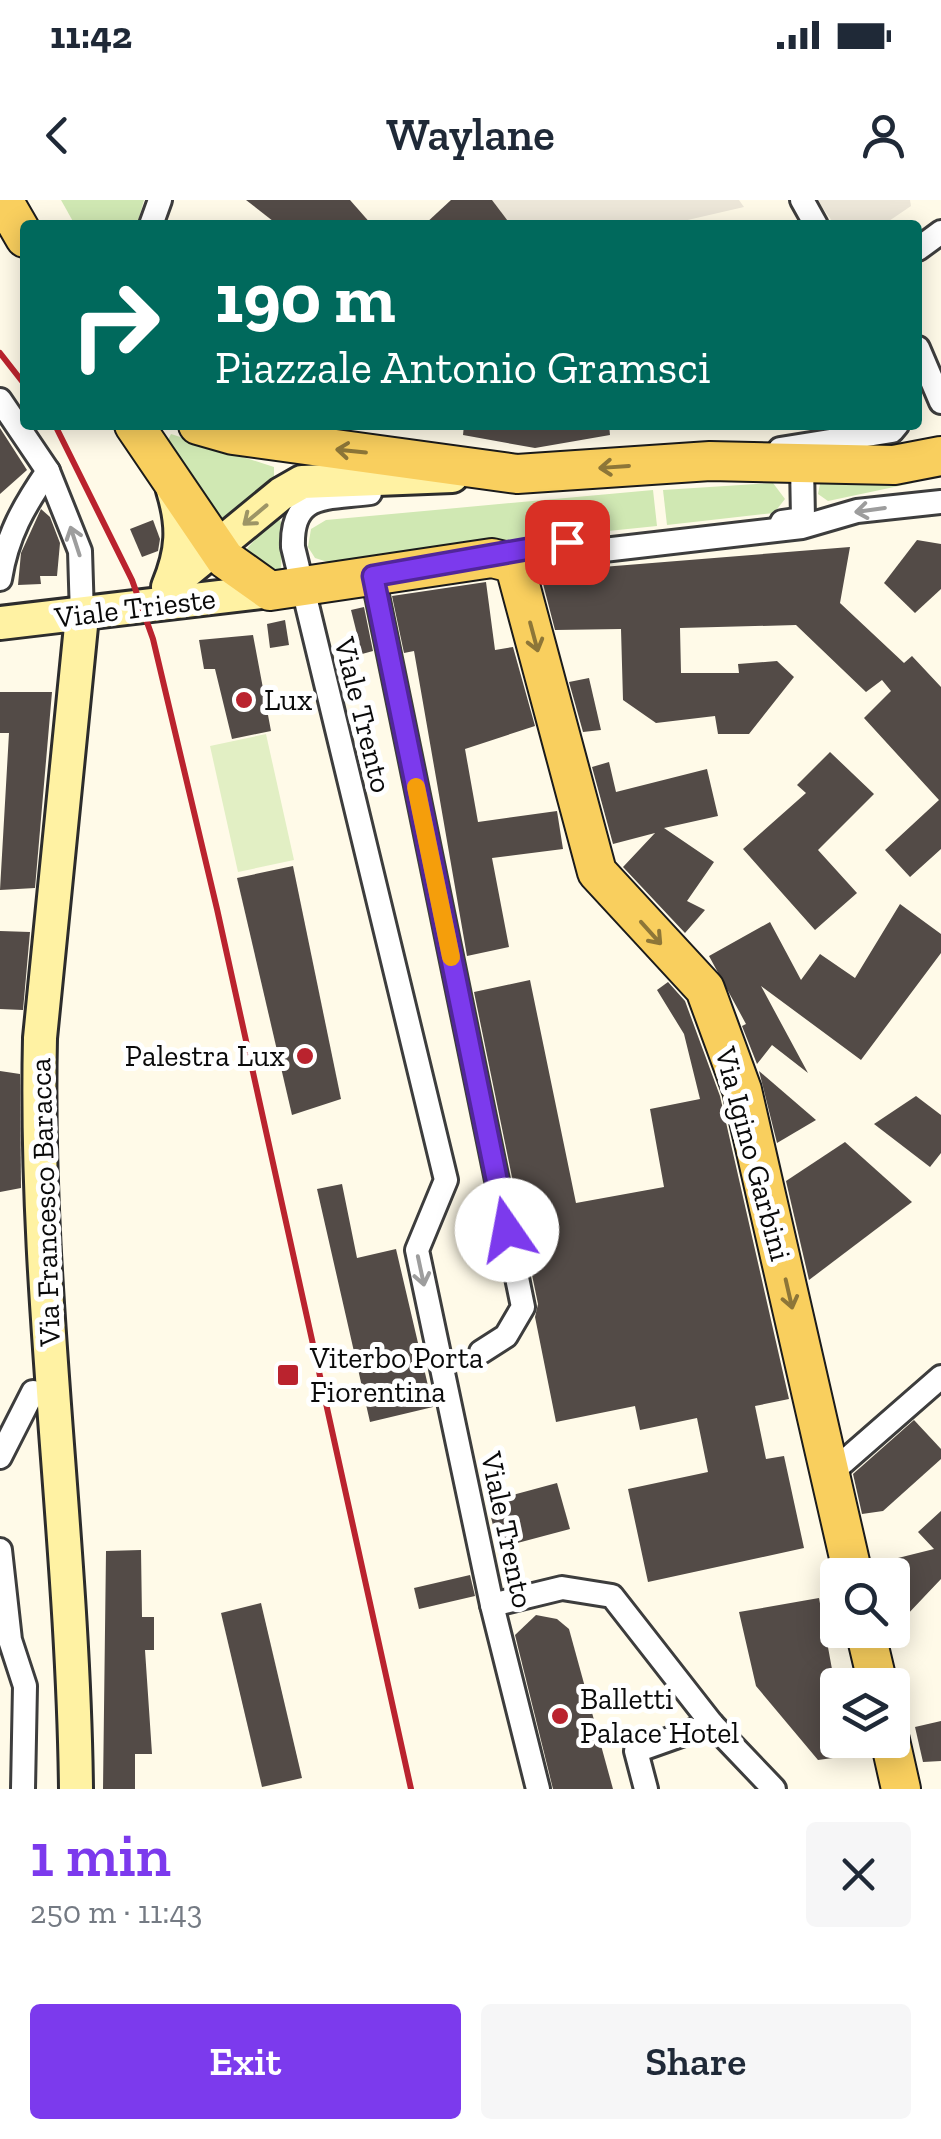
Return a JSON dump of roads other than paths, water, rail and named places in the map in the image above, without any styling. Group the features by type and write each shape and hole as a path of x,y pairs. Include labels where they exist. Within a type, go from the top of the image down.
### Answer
{"main road":[{"path":"4,200 20,229"},
{"path":"137,430 216,548 285,589 504,564"},
{"path":"215,430 517,474"},
{"path":"159,597 281,494 302,482 517,474 710,460 894,465 941,456"},
{"path":"159,597 184,525 169,478"},
{"name":"Via Igino Garbini","path":"504,564 596,872 705,989 742,1090 849,1558"},
{"name":"Viale Trieste","path":"1,624 82,616 159,597 285,589"},
{"name":"Via Francesco Baracca","path":"76,1789 42,1387 40,1038 82,616"},
{"path":"894,1758 901,1789"}],"street":[{"path":"922,358 939,398"},
{"path":"0,400 20,430"},
{"path":"20,430 48,471 80,550 82,616"},
{"path":"710,460 892,430"},
{"path":"504,564 526,546 803,520 802,464"},
{"path":"0,579 5,544 20,512 48,471"},
{"path":"358,578 306,565 293,547 292,525 300,510 314,500 517,474"},
{"path":"504,564 802,528 857,511 941,502"},
{"name":"Viale Trento","path":"293,547 285,589 446,1180 416,1250 430,1349 538,1789"},
{"name":"Viale Trento","path":"358,578 523,1307 506,1336 481,1352"},
{"path":"0,587 1,624"},
{"path":"0,1458 4,1425 42,1387"},
{"path":"830,1473 937,1389"},
{"path":"0,1550 10,1640 25,1686 23,1789"},
{"path":"492,1605 562,1588 612,1596 712,1724 774,1789"},
{"path":"646,1789 636,1751 712,1724"}],"railway":[{"path":"0,353 20,379"},
{"path":"57,430 132,580 153,639 217,909 411,1789"}],"place":[{"name":"Lux","path":"244,700"},
{"name":"Palestra Lux","path":"305,1056"},
{"name":"Viterbo Porta Fiorentina","path":"288,1375"},
{"name":"Balletti Palace Hotel","path":"560,1716"}]}
